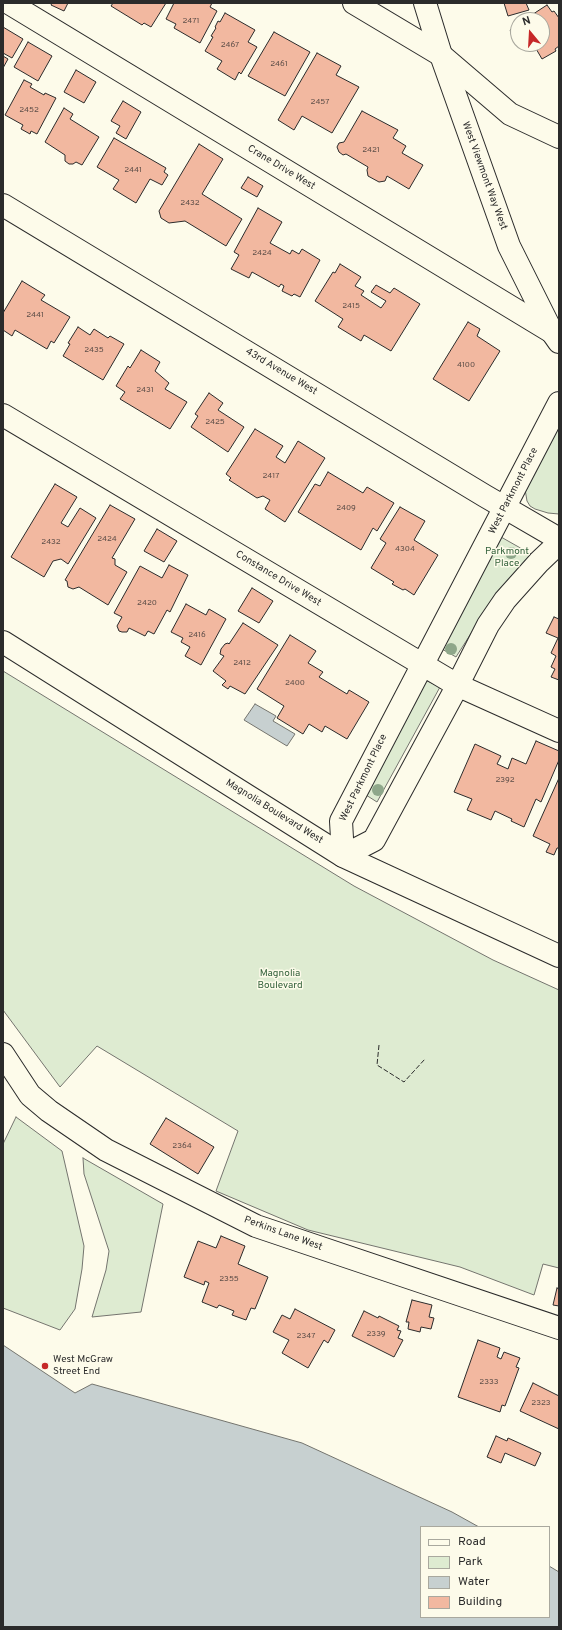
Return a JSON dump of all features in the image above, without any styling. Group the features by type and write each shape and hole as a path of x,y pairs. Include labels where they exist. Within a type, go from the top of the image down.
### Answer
{"street":[{"name":"Crane Drive West","path":"9,3 556,337"},
{"path":"354,3 441,54 510,114 559,136"},
{"name":"West Viewmont Way West","path":"425,3 441,54 509,246 556,337"},
{"name":"43rd Avenue West","path":"3,204 559,539"},
{"name":"West Parkmont Place","path":"343,856 341,821 422,664 506,508 559,403"},
{"name":"Constance Drive West","path":"3,415 458,685 559,731"},
{"path":"343,856 374,840 458,685 488,625 505,600 539,562 559,543"},
{"name":"Magnolia Boulevard West","path":"3,642 343,856 559,956"},
{"name":"Perkins Lane West","path":"3,1054 30,1095 49,1111 106,1150 256,1226 559,1328"}],"green space":[{"path":"559,422 559,514 548,513 530,506 527,501 525,489"},
{"name":"Parkmont Place","path":"501,537 531,554 484,613 456,657 442,649"},
{"name":"Magnolia Boulevard","path":"3,671 354,886 493,960 559,990 559,1268 543,1264 534,1295 460,1267 308,1230 216,1191 238,1131 97,1046 60,1087 3,1010"},
{"path":"425,680 440,687 377,802 366,795"},
{"path":"16,1117 62,1151 84,1246 82,1269 75,1309 60,1330 3,1308 3,1144"},
{"path":"83,1158 163,1204 141,1312 92,1317 106,1270 109,1251 84,1174"}],"water":[{"path":"255,704 276,716 273,721 295,734 287,746 244,720"},
{"path":"3,1345 75,1393 92,1384 302,1443 452,1512 477,1526 420,1526 420,1618 550,1618 550,1567 559,1572 559,1627 3,1627"}],"building":[{"path":"52,3 68,3 64,11 51,5"},
{"path":"113,3 166,3 151,27 144,23 142,25 111,6"},
{"path":"174,3 212,3 210,7 217,11 200,43 174,28 176,24 166,19"},
{"path":"504,3 526,3 529,10 522,12 510,12 510,15 508,16"},
{"path":"547,5 559,18 559,46 555,49 556,51 542,59 538,52 550,52 550,12 536,12"},
{"path":"225,13 255,30 248,42 257,47 241,74 239,72 235,80 217,69 222,61 205,51 213,37 211,36 218,21 220,22"},
{"path":"3,27 23,39 12,58 3,53"},
{"path":"274,32 310,52 285,96 248,76"},
{"path":"28,42 52,56 38,81 14,67"},
{"path":"317,53 341,66 336,75 359,87 332,133 302,116 294,130 278,120"},
{"path":"3,56 8,59 3,68"},
{"path":"76,70 96,82 84,103 64,92"},
{"path":"24,80 32,84 30,87 44,95 45,93 56,98 37,134 31,131 30,134 21,129 23,125 5,115"},
{"path":"123,101 141,112 126,139 116,133 120,126 111,121"},
{"path":"64,108 73,114 70,119 99,137 82,165 76,162 69,164 65,161 65,155 45,142"},
{"path":"362,111 398,130 393,138 406,146 402,153 423,165 409,189 387,176 385,181 379,182 368,176 368,167 346,154 343,155 339,152 337,147 339,143 344,142"},
{"path":"114,138 166,168 164,172 168,175 162,185 150,179 136,203 113,189 119,180 97,167"},
{"path":"199,144 223,159 202,194 242,219 226,246 185,221 169,223 161,218 159,211"},
{"path":"248,177 263,186 257,197 241,188"},
{"path":"258,208 282,222 270,243 290,254 292,250 299,254 302,249 320,260 300,297 294,294 292,296 282,291 284,286 281,284 279,287 252,272 249,278 231,269 239,255 234,252"},
{"path":"340,264 361,277 355,286 364,291 361,295 381,308 386,301 371,292 376,285 390,293 394,288 420,304 391,351 364,335 361,341 338,327 343,319 315,301 333,272 335,273"},
{"path":"22,281 45,295 41,300 70,317 54,343 51,341 47,349 15,330 12,336 3,330 3,313"},
{"path":"468,322 480,329 477,336 500,351 469,401 433,379"},
{"path":"78,327 90,335 94,329 108,338 110,336 124,344 103,380 63,356 70,344 68,343"},
{"path":"141,350 160,362 155,371 169,383 165,389 187,402 170,429 120,399 125,392 116,386 128,366 130,368"},
{"path":"209,393 223,403 218,410 244,427 228,452 191,427 198,416 195,414"},
{"path":"255,429 283,446 276,457 285,463 298,441 325,458 285,522 265,509 270,500 263,496 257,498 229,480 231,478 226,474"},
{"path":"328,472 363,493 367,487 394,503 377,531 373,528 361,550 298,512 315,484 320,486"},
{"path":"55,484 77,497 61,523 68,527 80,508 96,518 68,564 61,559 53,561 44,577 11,557"},
{"path":"110,505 135,519 112,558 115,559 115,565 127,572 108,605 79,587 73,589 68,587 67,581 65,580"},
{"path":"400,507 425,521 414,540 438,555 414,595 405,589 403,590 392,584 394,582 371,568 386,543 380,539"},
{"path":"157,529 177,541 164,562 144,551"},
{"path":"169,565 188,575 170,612 167,610 154,634 148,631 145,636 129,628 127,632 119,631 117,626 122,617 114,613 140,566 162,578"},
{"path":"252,588 273,601 259,623 238,611"},
{"path":"186,604 206,615 209,609 226,619 201,665 185,656 190,647 181,642 183,638 171,632"},
{"path":"554,617 559,619 559,680 551,677 555,669 551,667 556,656 551,653 558,638 546,633"},
{"path":"243,623 278,645 245,694 230,686 228,689 222,685 226,681 213,671 224,656 220,654 221,649 225,644 229,644"},
{"path":"290,635 316,651 308,663 323,672 319,677 347,694 349,690 369,702 347,739 325,726 322,732 309,724 303,734 277,718 284,706 257,689"},
{"path":"536,741 559,751 559,760 541,802 536,799 524,827 511,821 512,819 495,811 491,820 467,810 472,799 454,792 475,744 501,756 497,764 508,769 512,758 526,764"},
{"path":"559,778 559,848 557,848 554,855 546,852 550,844 533,836"},
{"path":"166,1118 214,1147 198,1174 150,1144"},
{"path":"221,1236 245,1246 238,1264 268,1277 255,1309 251,1308 246,1320 232,1315 234,1311 219,1305 217,1308 202,1302 209,1283 205,1281 204,1285 184,1277 198,1241 216,1248"},
{"path":"557,1288 559,1289 559,1306 553,1305"},
{"path":"412,1300 432,1305 429,1317 434,1318 431,1329 421,1327 420,1332 408,1329 409,1322 406,1322"},
{"path":"295,1309 335,1330 328,1343 324,1340 308,1368 282,1353 289,1340 273,1332 282,1315 290,1319"},
{"path":"364,1311 378,1318 379,1316 399,1326 397,1330 401,1331 398,1338 403,1340 394,1357 352,1336"},
{"path":"478,1340 500,1348 497,1357 501,1359 504,1352 520,1358 516,1367 519,1368 505,1406 502,1405 500,1412 458,1397"},
{"path":"533,1383 559,1396 559,1429 520,1411"},
{"path":"496,1436 507,1441 508,1438 541,1453 535,1466 505,1453 501,1463 487,1457"}],"fence":[{"path":"379,1045 377,1065 404,1082 425,1059"}],"place":[{"name":"West McGraw Street End","path":"45,1366"}]}
